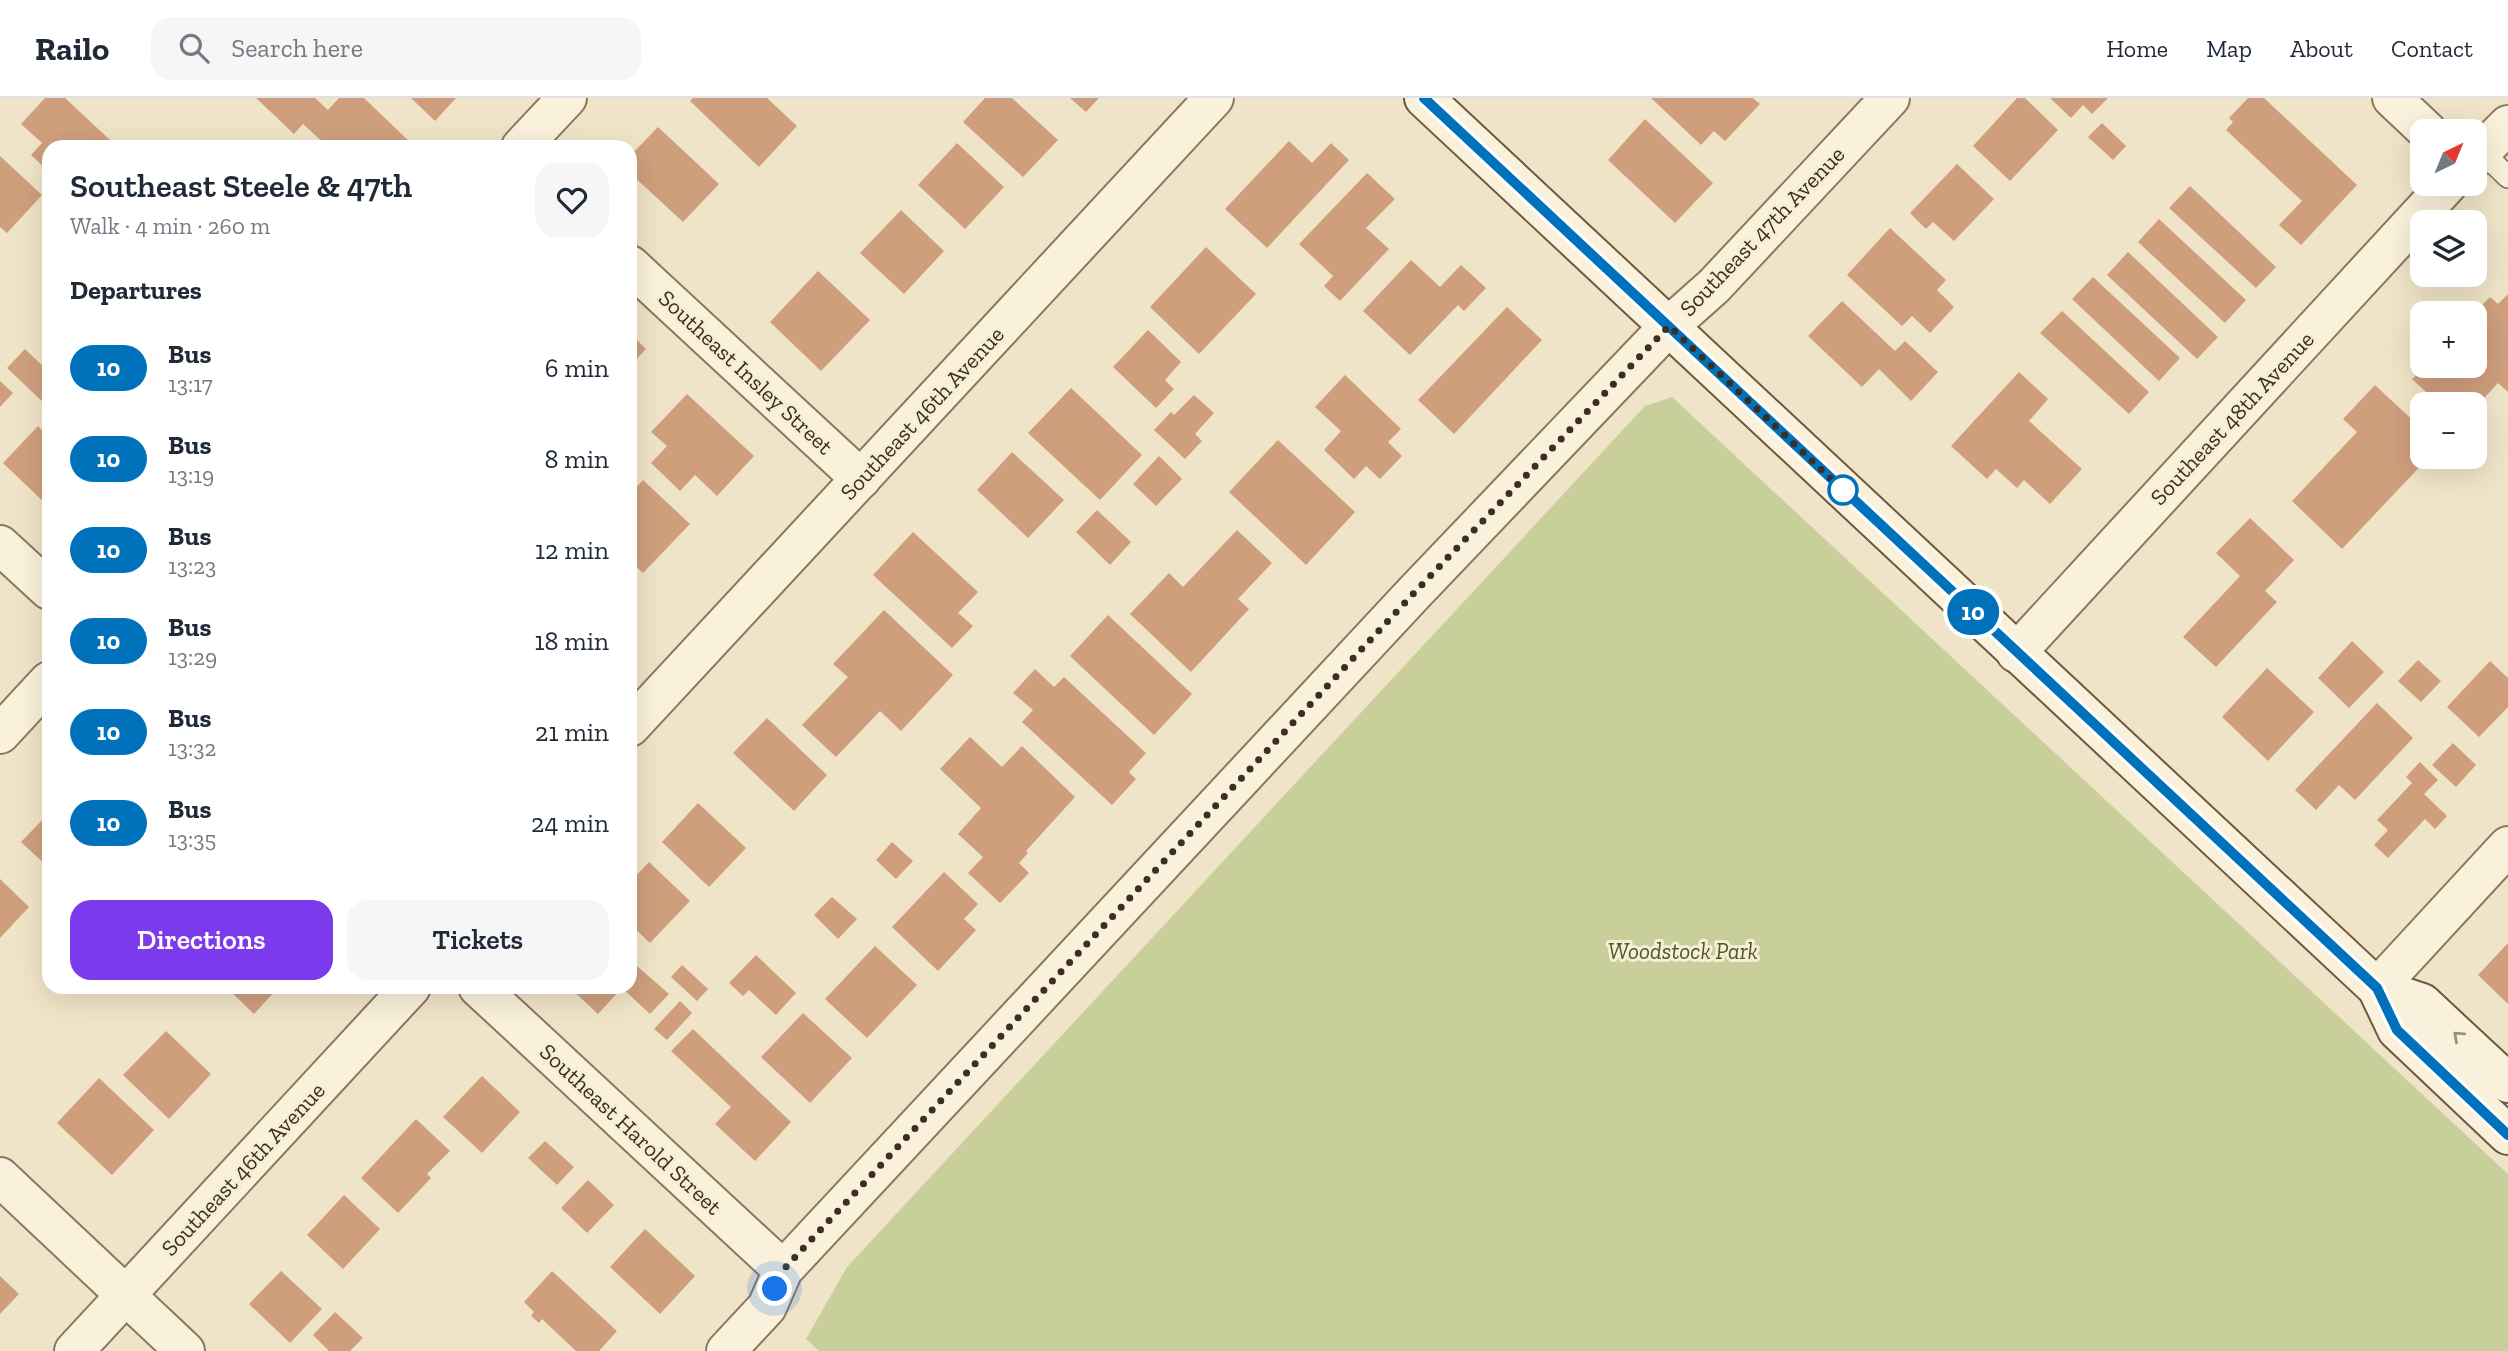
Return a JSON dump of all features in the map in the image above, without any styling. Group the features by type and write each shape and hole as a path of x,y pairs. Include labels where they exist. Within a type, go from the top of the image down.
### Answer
{"street":[{"path":"528,140 567,98"},
{"name":"Southeast 46th Avenue","path":"637,719 1214,98"},
{"path":"1424,98 2377,988 2397,1030 2508,1135"},
{"name":"Southeast 47th Avenue","path":"726,1351 767,1307 783,1270 1405,603 1669,326 1714,286 1890,98"},
{"path":"2392,98 2414,119"},
{"path":"2488,163 2508,125"},
{"name":"Southeast 48th Avenue","path":"2016,653 2437,196"},
{"name":"Southeast Insley Street","path":"637,271 861,479"},
{"path":"0,545 42,584"},
{"path":"0,734 42,689"},
{"path":"2377,988 2508,846"},
{"path":"2377,988 2422,1003 2508,1083"},
{"name":"Southeast 46th Avenue","path":"74,1351 405,994"},
{"name":"Southeast Harold Street","path":"486,994 783,1270"},
{"path":"0,1177 185,1351"}],"green space":[{"name":"Woodstock Park","path":"1672,397 2508,1174 2508,1351 819,1351 806,1339 847,1267 1645,406"}],"building":[{"path":"45,98 65,98 110,140 42,140 42,143 21,124"},
{"path":"256,98 315,98 328,110 339,98 364,98 408,140 320,140 303,124 294,134"},
{"path":"411,98 456,98 435,121"},
{"path":"693,98 767,98 797,126 759,167 690,101"},
{"path":"985,98 1012,98 1058,140 1023,177 963,122"},
{"path":"1070,98 1099,98 1086,112"},
{"path":"1651,98 1753,98 1760,104 1725,141 1714,131 1701,145"},
{"path":"2017,98 2025,98 2058,130 2010,181 1973,146"},
{"path":"2050,98 2108,98 2092,114 2083,105 2071,118"},
{"path":"2248,98 2264,98 2357,185 2301,245 2279,225 2302,201 2226,130 2233,122 2229,118"},
{"path":"1645,119 1713,183 1675,223 1608,160"},
{"path":"2102,123 2126,146 2113,160 2088,137"},
{"path":"658,127 719,184 683,222 637,179 637,149"},
{"path":"1289,141 1312,163 1331,143 1349,160 1267,248 1225,209"},
{"path":"42,143 42,165 31,155"},
{"path":"957,143 1004,187 965,229 918,185"},
{"path":"0,156 42,195 7,233 0,227"},
{"path":"1957,164 1994,199 1954,241 1933,222 1926,229 1910,213"},
{"path":"1367,173 1395,199 1366,228 1389,249 1340,301 1324,286 1333,276 1299,244"},
{"path":"2190,186 2276,267 2256,288 2169,208"},
{"path":"901,210 944,251 904,294 860,253"},
{"path":"2159,219 2246,300 2225,323 2138,242"},
{"path":"1890,228 1946,280 1937,290 1954,307 1930,333 1912,316 1902,326 1847,275"},
{"path":"1206,247 1256,294 1199,354 1150,307"},
{"path":"2128,252 2218,337 2197,359 2107,275"},
{"path":"1411,260 1440,287 1461,265 1486,288 1464,311 1458,305 1410,355 1363,311"},
{"path":"818,271 870,320 821,371 770,322"},
{"path":"2093,277 2180,358 2159,381 2072,299"},
{"path":"2508,294 2508,392 2498,383 2487,395 2487,392 2426,392 2412,379 2487,378 2486,301 2490,297 2498,304"},
{"path":"1842,301 1895,351 1905,341 1938,372 1911,401 1879,369 1862,387 1808,336"},
{"path":"1507,307 1542,340 1454,434 1418,400"},
{"path":"2062,311 2149,392 2129,414 2040,333"},
{"path":"1148,330 1181,362 1165,380 1174,389 1156,408 1113,367"},
{"path":"637,340 646,349 637,359"},
{"path":"25,349 42,365 42,401 7,368"},
{"path":"2019,372 2048,399 2029,421 2082,469 2050,504 2024,480 2017,488 1996,469 1987,479 1951,446"},
{"path":"1345,375 1401,429 1388,442 1402,456 1380,479 1366,466 1354,479 1324,450 1341,431 1315,407"},
{"path":"0,381 13,393 0,407"},
{"path":"2375,385 2410,418 2410,469 2418,469 2342,549 2292,501 2357,432 2343,419"},
{"path":"1071,388 1142,455 1100,500 1028,433"},
{"path":"687,394 754,456 717,496 695,475 680,491 651,463 667,446 651,432"},
{"path":"1194,395 1214,413 1195,434 1202,441 1185,459 1154,430 1171,412 1174,415"},
{"path":"38,426 42,430 42,500 3,463"},
{"path":"1278,440 1355,512 1306,565 1229,492"},
{"path":"1012,452 1064,500 1028,538 977,490"},
{"path":"1159,456 1182,479 1156,506 1133,484"},
{"path":"643,480 690,524 643,573 637,567 637,486"},
{"path":"1097,510 1131,542 1110,565 1076,532"},
{"path":"2250,518 2294,560 2265,591 2277,602 2216,667 2183,637 2240,576 2216,553"},
{"path":"1237,530 1272,563 1238,599 1249,609 1191,672 1130,614 1169,573 1183,587"},
{"path":"913,532 978,592 958,613 973,626 952,648 873,575"},
{"path":"884,610 953,675 901,731 880,711 836,757 802,725 848,677 833,664"},
{"path":"1108,615 1192,694 1154,735 1070,656"},
{"path":"2352,641 2384,672 2349,708 2318,678"},
{"path":"2418,660 2441,681 2421,702 2398,681"},
{"path":"2490,661 2508,678 2508,707 2479,737 2447,707"},
{"path":"2267,668 2314,712 2268,761 2222,717"},
{"path":"1035,669 1054,687 1064,677 1146,753 1129,772 1136,779 1112,805 1022,722 1033,710 1013,693"},
{"path":"2377,703 2413,738 2355,800 2339,785 2316,810 2295,790"},
{"path":"767,718 827,775 794,811 733,753"},
{"path":"970,737 1002,767 1022,746 1075,797 1026,851 1028,853 1019,863 1029,873 1000,903 968,873 983,857 958,834 981,808 940,769"},
{"path":"2453,743 2476,765 2456,787 2432,765"},
{"path":"2420,762 2438,780 2424,794 2447,816 2435,829 2425,819 2388,858 2374,845 2388,830 2377,820 2412,783 2406,777"},
{"path":"698,803 746,848 709,887 662,842"},
{"path":"42,820 42,862 21,842"},
{"path":"892,842 913,861 896,879 876,860"},
{"path":"649,862 690,901 650,943 637,931 637,875"},
{"path":"944,872 978,904 964,919 976,930 938,971 892,927"},
{"path":"0,879 29,907 0,938"},
{"path":"832,897 857,919 838,939 814,915"},
{"path":"2508,943 2508,1004 2478,975"},
{"path":"875,946 917,985 867,1038 825,999"},
{"path":"756,955 796,993 776,1015 749,990 743,996 729,983"},
{"path":"682,965 708,989 697,1001 671,977"},
{"path":"637,966 669,994 650,1014 628,994 637,994"},
{"path":"233,994 273,994 254,1014"},
{"path":"577,994 616,994 598,1014"},
{"path":"680,1001 692,1013 667,1040 654,1029"},
{"path":"803,1013 852,1058 810,1103 761,1057"},
{"path":"693,1029 791,1122 755,1161 715,1124 731,1107 671,1051"},
{"path":"166,1031 211,1074 169,1119 123,1075"},
{"path":"482,1076 520,1112 482,1153 443,1117"},
{"path":"99,1078 154,1130 112,1175 57,1123"},
{"path":"416,1119 450,1151 427,1174 431,1178 398,1213 361,1178"},
{"path":"545,1141 574,1167 557,1185 528,1158"},
{"path":"588,1180 614,1205 587,1233 561,1208"},
{"path":"344,1195 380,1229 343,1269 307,1235"},
{"path":"645,1229 695,1276 660,1314 610,1267"},
{"path":"281,1271 322,1309 290,1343 249,1304"},
{"path":"552,1271 617,1331 599,1351 576,1351 542,1319 539,1323 531,1316 534,1312 524,1302"},
{"path":"0,1276 19,1294 0,1314"},
{"path":"335,1312 363,1338 350,1351 329,1351 313,1335"}],"bus line":[{"name":"10","path":"1424,98 2377,988 2397,1030 2508,1135"}],"route":[{"path":"775,1289 783,1270 1414,593 1669,326 1843,490"}]}
